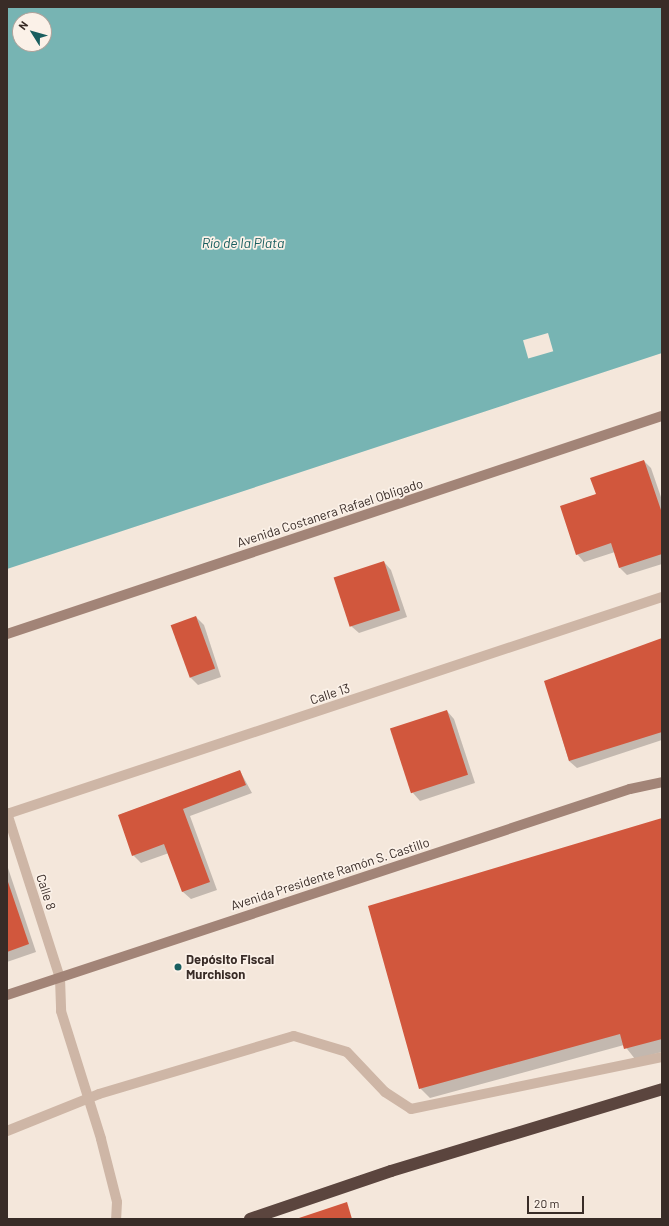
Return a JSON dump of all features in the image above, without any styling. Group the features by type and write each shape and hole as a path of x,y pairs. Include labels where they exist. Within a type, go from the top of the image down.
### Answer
{"highway":[{"path":"250,1219 435,1157 662,1089"}],"main road":[{"name":"Avenida Costanera Rafael Obligado","path":"7,634 662,416"},
{"name":"Avenida Presidente Ramón S. Castillo","path":"7,995 615,794 662,782"}],"street":[{"name":"Calle 13","path":"7,814 662,598"},
{"name":"Calle 8","path":"7,814 60,978 61,1011 117,1202 116,1219"},
{"path":"7,1131 87,1098 294,1036 347,1052 385,1092 411,1109 662,1056"}],"water":[{"name":"Río de la Plata","path":"7,7 662,7 662,353 7,569"}],"pier":[{"path":"548,333 553,351 528,358 523,340"}],"building":[{"path":"644,460 662,513 662,554 619,568 611,543 576,555 560,506 596,494 590,478"},
{"path":"384,561 400,610 350,627 334,577"},
{"path":"196,616 215,669 190,678 171,625"},
{"path":"662,638 662,732 569,761 544,681"},
{"path":"447,710 468,775 411,793 390,729"},
{"path":"240,770 246,785 183,809 210,882 182,892 164,844 132,856 118,815"},
{"path":"662,818 662,1039 624,1049 620,1034 419,1089 368,906"},
{"path":"7,879 29,944 7,952"},
{"path":"347,1202 352,1219 296,1219"}],"place":[{"name":"Depósito Fiscal Murchison","path":"178,967"}]}
